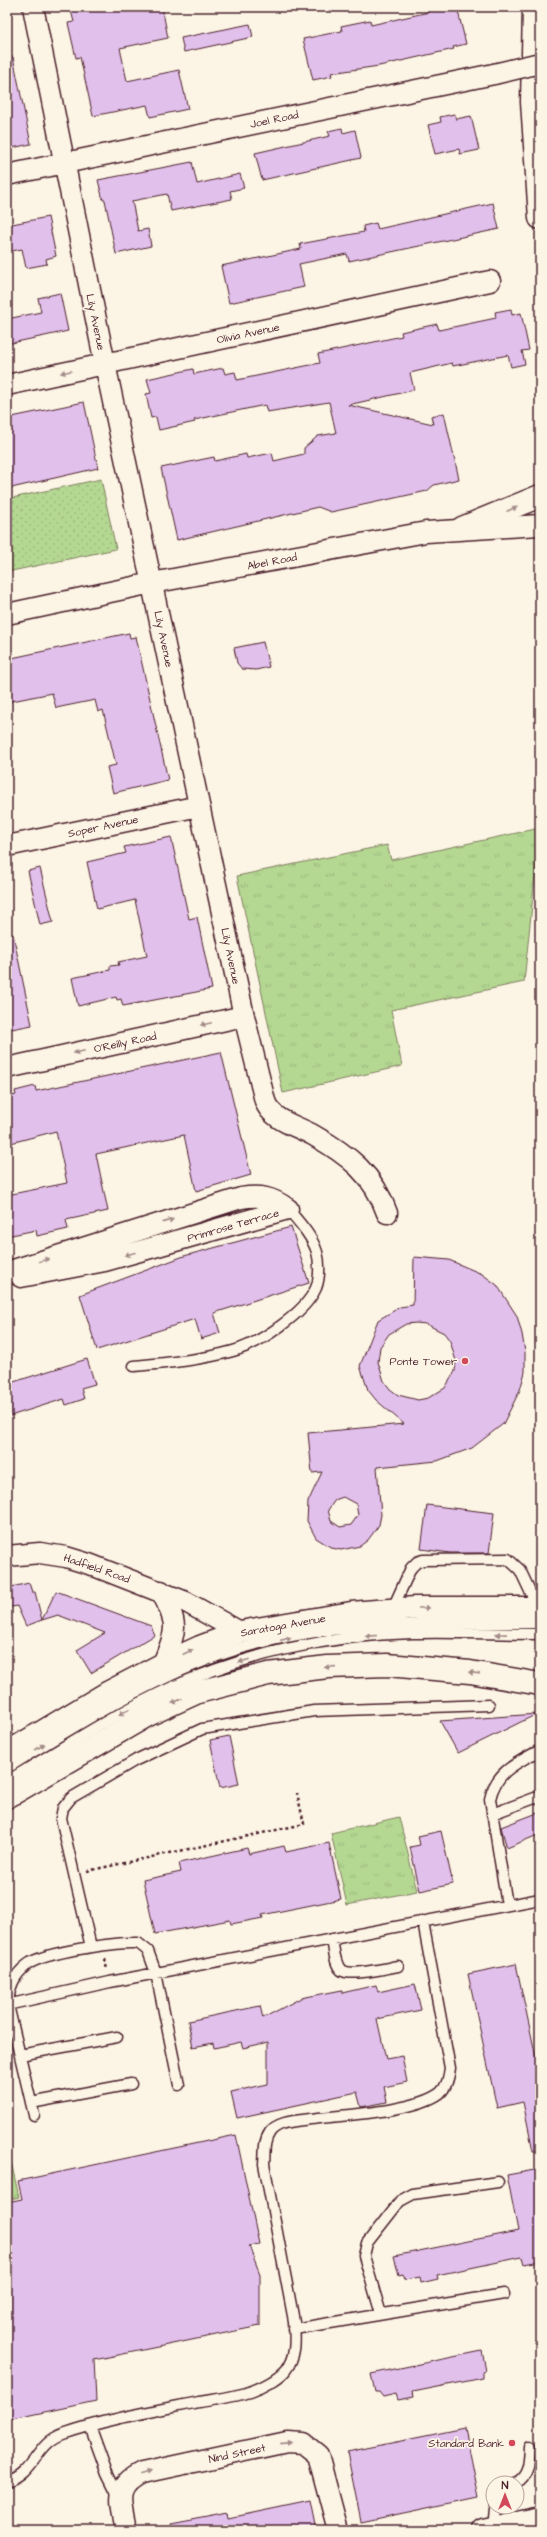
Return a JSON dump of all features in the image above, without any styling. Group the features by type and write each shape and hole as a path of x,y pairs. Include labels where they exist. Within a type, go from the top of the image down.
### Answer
{"main road":[{"path":"534,7 532,102 540,218"},
{"path":"462,528 540,496"},
{"name":"Saratoga Avenue","path":"7,1753 109,1692 200,1647 240,1632 352,1613 392,1610 539,1613"},
{"path":"7,1797 148,1715 198,1692 268,1674 328,1667 387,1664 470,1672 540,1684"},
{"path":"490,2522 540,2518"}],"street":[{"name":"Lily Avenue","path":"32,7 104,364 244,1016 268,1109 278,1117 314,1136 356,1164 380,1192 388,1213"},
{"name":"Joel Road","path":"7,175 494,74 540,63"},
{"name":"Olivia Avenue","path":"7,385 490,280"},
{"name":"Abel Road","path":"7,614 152,583 426,532 462,528 540,525"},
{"name":"Soper Avenue","path":"7,846 199,806"},
{"name":"O'Reilly Road","path":"7,1068 244,1016"},
{"name":"Primrose Terrace","path":"7,1272 241,1198 264,1196 276,1200 288,1209"},
{"name":"Primrose Terrace","path":"7,1279 43,1275 105,1261 288,1209"},
{"name":"Hadfield Road","path":"7,1556 40,1553 66,1556 161,1591 240,1632"},
{"path":"161,1591 175,1621 173,1638 163,1664"},
{"name":"Nind Street","path":"120,2499 129,2479 142,2473 287,2442 303,2443 318,2455 321,2461 338,2530"},
{"path":"120,2499 126,2530"}],"lane":[{"path":"134,1366 196,1360 235,1351 286,1321 310,1298 318,1279 317,1253 313,1241 288,1209"},
{"path":"7,1768 120,1701 161,1680 221,1655 258,1645 348,1628 539,1613 520,1570 508,1559 417,1562 411,1568 392,1610"},
{"path":"7,1781 111,1719 169,1689 214,1670 251,1659 292,1648 351,1638 397,1634 540,1634"},
{"path":"91,1947 61,1818 63,1808 71,1798 136,1760 202,1729 314,1711 489,1705"},
{"path":"507,1905 490,1800 498,1779 507,1768 540,1750"},
{"path":"492,1814 540,1796"},
{"path":"8,2005 110,1982 540,1899"},
{"path":"7,2481 23,2475 48,2442 61,2435 90,2426 252,2392 284,2372 292,2360 295,2343 294,2329 264,2164 265,2142 271,2131 290,2122 403,2106 424,2101 441,2092 448,2082 450,2068 423,1922"},
{"path":"332,1939 337,1963 342,1970 351,1973 398,1966"},
{"path":"34,2116 8,2005 10,1988 15,1977 28,1964 101,1944 138,1943 148,1951 156,1973 179,2085"},
{"path":"20,2055 118,2036"},
{"path":"31,2103 131,2084"},
{"path":"381,2314 364,2256 367,2242 400,2201 413,2194 498,2182"},
{"path":"294,2329 504,2294"},
{"path":"90,2426 107,2472 120,2499"},
{"path":"524,2475 528,2470 530,2446"}],"path":[{"path":"84,1872 304,1824 297,1793"},
{"path":"101,1944 110,1982"}],"green space":[{"path":"101,479 116,549 7,572 7,499"},
{"path":"540,828 524,982 391,1010 402,1066 283,1093 237,876 387,845 391,860"},
{"path":"399,1817 417,1891 347,1905 331,1833"},
{"path":"7,2144 19,2197 7,2200"}],"building":[{"path":"70,7 162,7 168,38 120,48 127,81 179,70 188,109 150,117 147,105 93,116 80,57 76,58 68,23 74,22"},
{"path":"428,7 457,7 466,44 453,47 454,49 379,66 331,73 332,76 313,80 303,39 342,31 341,26 370,20 371,25 429,12"},
{"path":"250,24 253,37 184,52 181,38"},
{"path":"13,57 31,144 7,149 7,58"},
{"path":"454,114 456,119 471,116 479,150 460,154 459,149 435,154 428,125 441,122 440,117"},
{"path":"342,128 343,133 355,130 361,158 262,180 255,153 330,136 328,131"},
{"path":"192,162 197,184 240,174 244,188 230,191 232,199 171,211 167,194 132,201 138,231 148,229 151,246 116,254 105,200 103,200 98,180"},
{"path":"493,203 499,229 349,261 347,254 299,264 304,287 229,303 221,266 301,249 300,244 364,232 363,226 376,223 378,229"},
{"path":"48,217 56,256 46,259 47,264 26,268 22,249 7,252 7,225"},
{"path":"60,293 68,331 7,344 7,319 41,312 38,298"},
{"path":"511,309 512,315 521,313 529,350 522,351 525,364 511,367 508,355 453,366 452,363 410,373 414,390 348,405 433,424 431,416 444,413 459,479 434,485 427,491 331,512 318,507 177,540 161,468 214,457 215,461 246,454 247,458 272,453 274,461 304,454 304,448 318,436 336,433 329,402 267,412 265,405 194,420 195,422 159,430 156,417 151,418 146,394 151,393 147,379 193,369 194,374 223,368 225,374 235,372 237,380 320,363 318,354 402,336 401,332 437,324 439,330 496,318 495,312"},
{"path":"84,402 98,468 7,489 7,418"},
{"path":"129,633 130,638 136,637 168,780 113,793 107,767 116,765 103,710 98,712 95,700 56,708 52,693 7,702 7,659"},
{"path":"263,642 269,667 256,670 242,669 237,663 234,648"},
{"path":"171,837 189,919 197,917 212,989 123,1006 121,999 117,1000 116,997 78,1006 72,978 110,970 110,966 119,965 118,962 147,956 135,900 97,909 87,862 126,853 124,847"},
{"path":"40,868 53,922 40,925 28,871"},
{"path":"13,934 32,1025 7,1030 7,935"},
{"path":"221,1052 251,1175 196,1191 184,1135 96,1154 108,1211 66,1220 68,1229 37,1236 36,1230 7,1236 7,1195 67,1183 56,1131 7,1144 7,1097 16,1095 15,1091 35,1086 36,1091"},
{"path":"291,1227 309,1283 214,1313 220,1333 201,1339 195,1319 97,1350 80,1295 184,1256"},
{"path":"414,1257 449,1260 482,1274 497,1285 517,1316 522,1334 525,1352 525,1372 520,1390 503,1424 472,1448 437,1461 377,1467 381,1515 379,1525 368,1540 360,1546 341,1550 332,1548 316,1538 307,1521 308,1502 322,1472 312,1473 308,1433 404,1424 376,1400 368,1390 360,1366 378,1320 400,1307 413,1305","holes":["406,1324 426,1324 444,1333 450,1341 456,1361 455,1371 445,1388 428,1398 418,1400 398,1395 390,1389 384,1381 378,1362 380,1347 389,1334","343,1497 356,1504 358,1515 351,1525 340,1527 331,1521 328,1510 335,1500"]},
{"path":"87,1359 95,1384 81,1388 84,1399 66,1405 64,1399 7,1417 7,1384"},
{"path":"427,1505 494,1513 489,1553 450,1553 421,1549"},
{"path":"29,1583 32,1592 35,1592 42,1620 26,1626 17,1606 7,1608 7,1588"},
{"path":"56,1591 151,1626 155,1635 91,1673 77,1650 105,1633 58,1615 42,1620"},
{"path":"537,1714 458,1753 440,1721"},
{"path":"229,1736 239,1784 220,1788 210,1740"},
{"path":"540,1812 540,1834 507,1848 501,1827"},
{"path":"441,1831 453,1884 420,1891 410,1847 420,1845 418,1836"},
{"path":"329,1843 341,1899 262,1915 263,1918 231,1924 230,1920 155,1934 143,1880 181,1872 179,1863 247,1848 249,1854 284,1846 286,1852"},
{"path":"516,1964 540,2076 540,2151 533,2151 523,2102 497,2108 468,1974"},
{"path":"415,1984 421,2010 377,2019 386,2059 402,2056 407,2082 384,2087 387,2102 361,2107 357,2092 237,2118 231,2092 268,2084 268,2042 243,2048 241,2042 214,2048 213,2043 193,2047 188,2021 260,2006 263,2018 301,1998 342,1990 342,1993 376,1985 378,1992"},
{"path":"236,2135 259,2244 249,2246 260,2274 260,2326 94,2360 96,2401 7,2420 7,2202 22,2199 18,2181"},
{"path":"540,2169 540,2261 524,2264 522,2257 437,2275 438,2279 421,2283 420,2277 405,2280 403,2274 399,2275 394,2256 518,2231 507,2175"},
{"path":"482,2351 486,2370 483,2371 483,2378 413,2392 414,2397 398,2400 396,2394 383,2397 379,2392 375,2392 371,2374"},
{"path":"465,2428 479,2497 361,2522 347,2452"},
{"path":"310,2501 316,2530 171,2530 170,2523 228,2512 229,2518"}],"place":[{"name":"Ponte Tower","path":"465,1361"},
{"name":"Standard Bank","path":"512,2443"}]}
